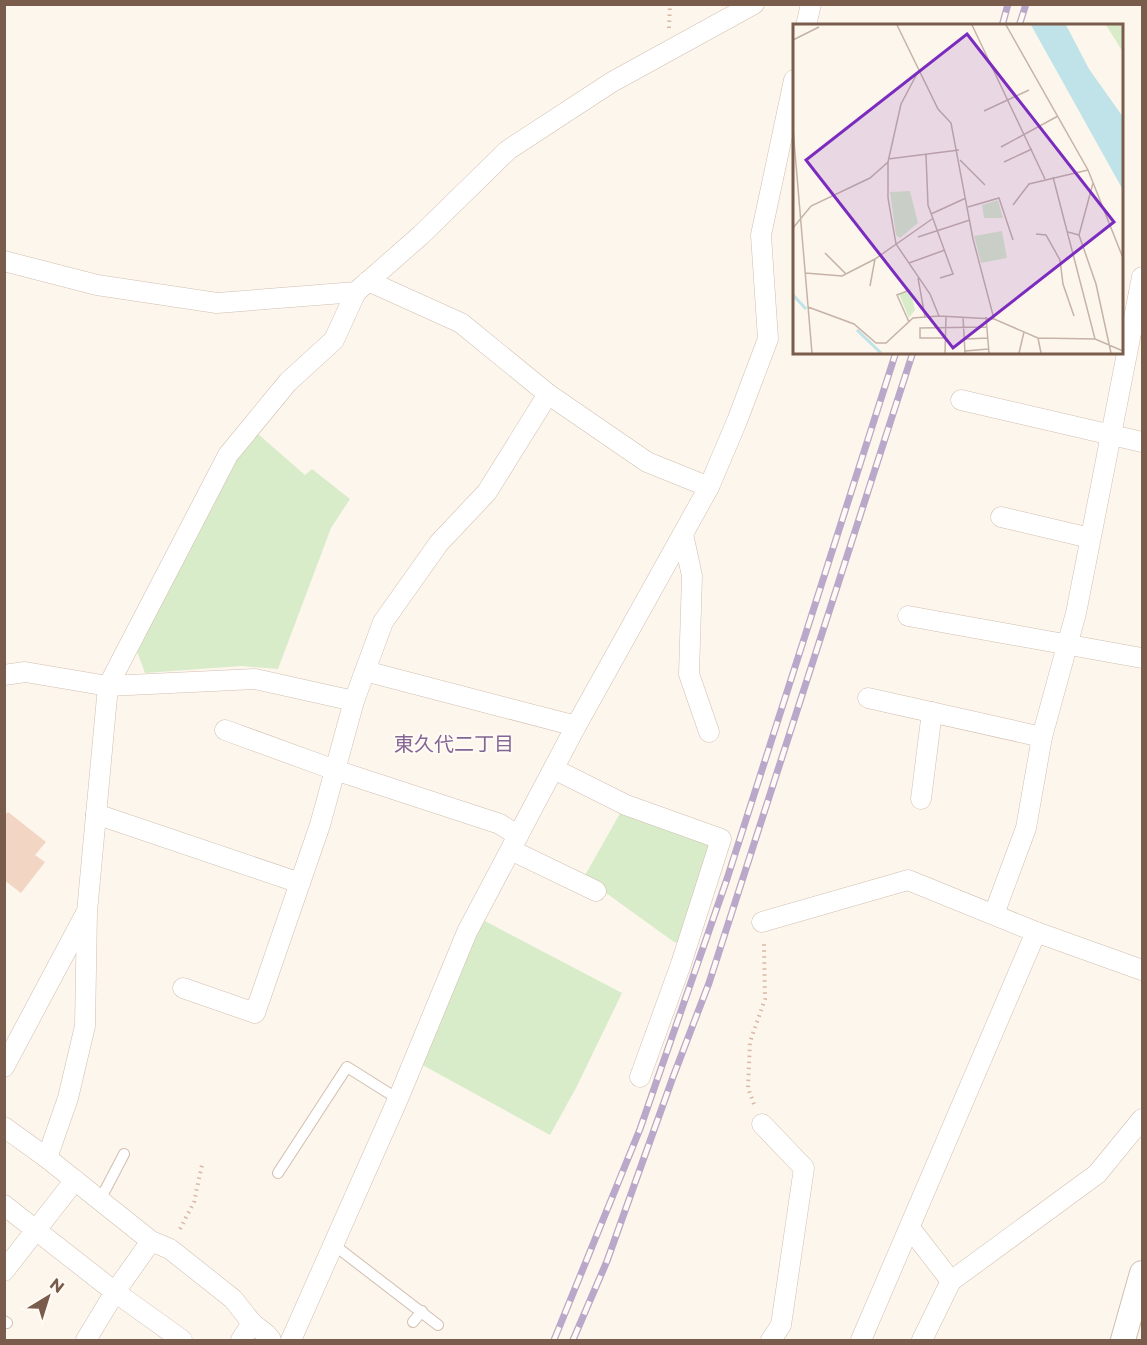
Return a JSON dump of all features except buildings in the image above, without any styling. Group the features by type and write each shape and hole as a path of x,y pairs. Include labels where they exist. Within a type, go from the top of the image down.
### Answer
{"street":[{"path":"47,1158 68,1098 86,1026 87,912 108,686 228,455 288,382 334,340 362,286 421,235 508,150 612,82 754,4"},
{"path":"806,24 811,4"},
{"path":"291,1341 398,1099 467,932 576,726 709,487 738,421 768,339 762,235 793,89"},
{"path":"4,261 97,285 217,303 362,286 461,323 548,394 647,462 709,487"},
{"path":"994,914 1026,828 1042,737 1076,612 1143,278"},
{"path":"183,988 255,1013 321,825 354,701 383,622 439,543 487,492 548,394"},
{"path":"961,400 1143,442"},
{"path":"1001,517 1090,538"},
{"path":"683,534 692,576 689,674 710,732"},
{"path":"908,616 1143,658"},
{"path":"365,671 576,726"},
{"path":"4,675 25,672 108,686 255,679 354,701"},
{"path":"868,698 1042,737"},
{"path":"921,799 932,712"},
{"path":"225,730 335,770 500,824 514,843 596,891"},
{"path":"554,769 626,805 721,839 681,963 640,1077"},
{"path":"96,814 300,883"},
{"path":"762,922 908,880 1036,932 1143,970"},
{"path":"4,1066 87,912"},
{"path":"861,1341 1036,932"},
{"path":"922,1341 951,1281 1097,1174 1143,1119"},
{"path":"762,1124 804,1168 781,1325 771,1341"},
{"path":"4,1127 47,1158 151,1241 170,1249 233,1299 252,1323 271,1341"},
{"path":"4,1271 75,1180"},
{"path":"4,1205 182,1341"},
{"path":"910,1228 951,1281"},
{"path":"86,1341 115,1292 151,1241"},
{"path":"1123,1341 1143,1273"},
{"path":"241,1341 252,1323"}],"lane":[{"path":"278,1173 347,1067 398,1099"},
{"path":"100,1200 123,1154"},
{"path":"334,1245 438,1325"},
{"path":"413,1323 422,1311"}],"path":[{"path":"762,922 765,999 750,1042 748,1088 762,1124"},
{"path":"170,1249 194,1202 202,1165"}],"green space":[{"path":"258,434 305,475 312,469 350,499 331,528 278,669 241,666 145,673 135,646 232,466"},
{"path":"622,810 712,843 684,944 674,942 584,877"},
{"path":"483,920 622,993 576,1088 550,1135 417,1062"}],"railway":[{"path":"1003,24 1008,4"},
{"path":"1020,24 1026,4"},
{"path":"554,1340 640,1129 727,879 895,354"},
{"path":"573,1340 607,1261 709,983 912,354"}],"district":[{"name":"東久代二丁目","path":"454,744"}]}
